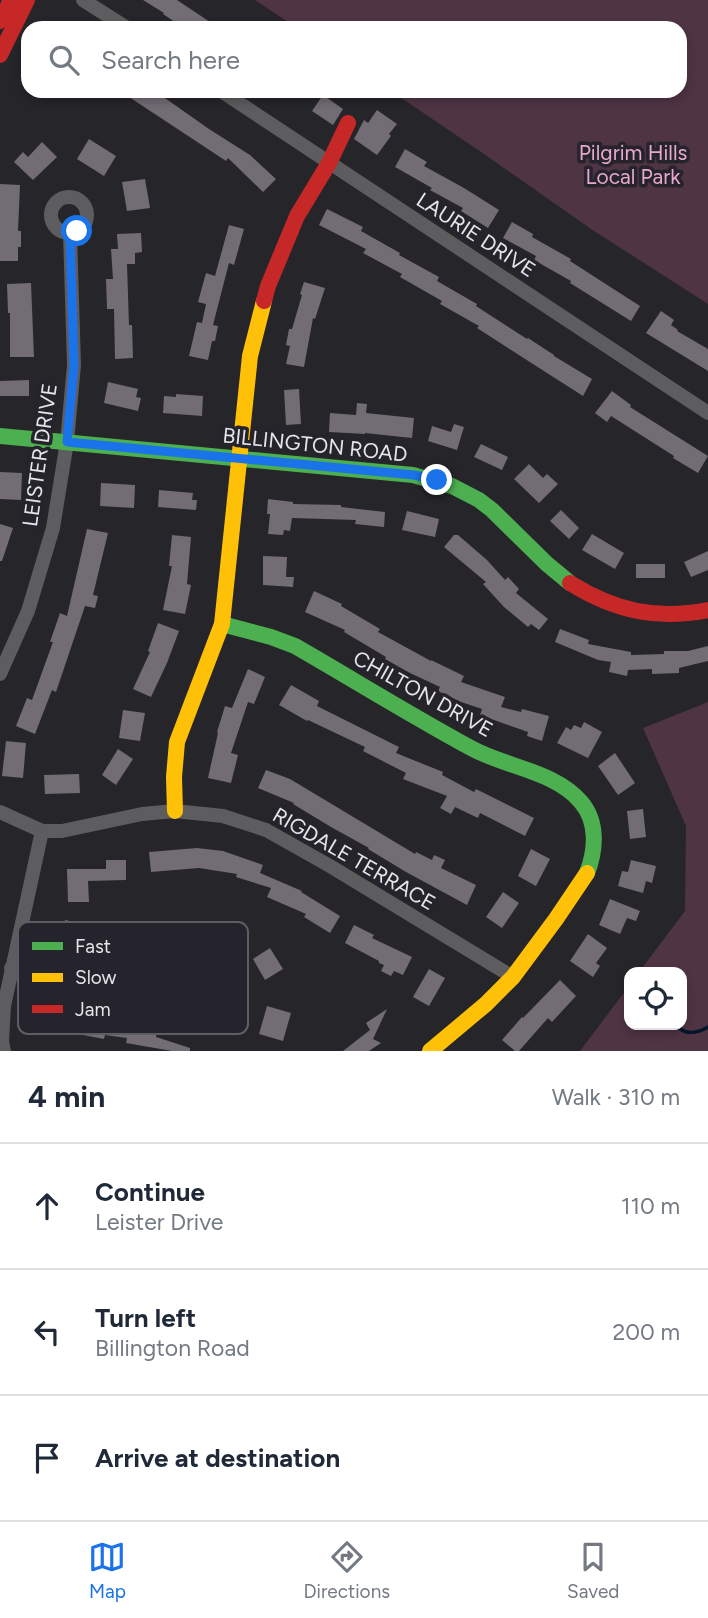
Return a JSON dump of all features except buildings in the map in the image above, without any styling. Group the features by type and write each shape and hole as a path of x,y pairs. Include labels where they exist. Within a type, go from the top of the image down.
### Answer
{"street":[{"path":"0,20 10,0"},
{"path":"0,55 27,0"},
{"path":"83,0 116,21"},
{"name":"LAURIE DRIVE","path":"232,98 708,413"},
{"path":"176,811 174,778 177,742 222,624 250,356 268,286 297,216 329,163 348,123"},
{"name":"LEISTER DRIVE","path":"0,674 28,611 53,528 67,442 74,365 70,233"},
{"name":"BILLINGTON ROAD","path":"0,436 414,475 437,480 461,489 488,506 555,572 585,594 630,611 652,615 708,610"},
{"name":"CHILTON DRIVE","path":"222,624 295,646 474,750 557,782 581,802 593,824 594,848 588,871 556,919 513,976 486,1004 430,1051"},
{"name":"RIGDALE TERRACE","path":"0,812 42,831 62,831 142,814 176,811 223,816 266,830 513,976"},
{"path":"22,922 42,831"},
{"path":"5,1051 2,1041 4,1006 18,941"},
{"path":"12,968 18,969"}],"green space":[{"name":"Pilgrim Hills Local Park","path":"255,0 708,0 708,304 591,229 401,98 687,98 687,21 286,21"},
{"path":"708,702 708,1051 580,1051 624,993 624,1030 687,1030 687,967 643,967 685,911 686,826 643,728"}],"waterway":[{"path":"682,1030 700,1031 708,1027"}],"traffic: fast":[{"path":"0,436 413,475 452,486 479,500 570,583"},
{"path":"222,624 295,646 484,755 558,783 581,802 593,827 594,846 587,873"}],"traffic: slow":[{"path":"175,811 177,742 222,624 250,356 264,301"},
{"path":"430,1051 486,1004 513,977 587,873"}],"traffic: jam":[{"path":"0,21 11,0"},
{"path":"0,55 27,0"},
{"path":"264,301 297,216 329,163 348,123"},
{"path":"570,583 603,600 636,611 671,614 708,610"}],"route":[{"path":"77,231 70,233 74,365 67,442 414,475 437,480"}]}
